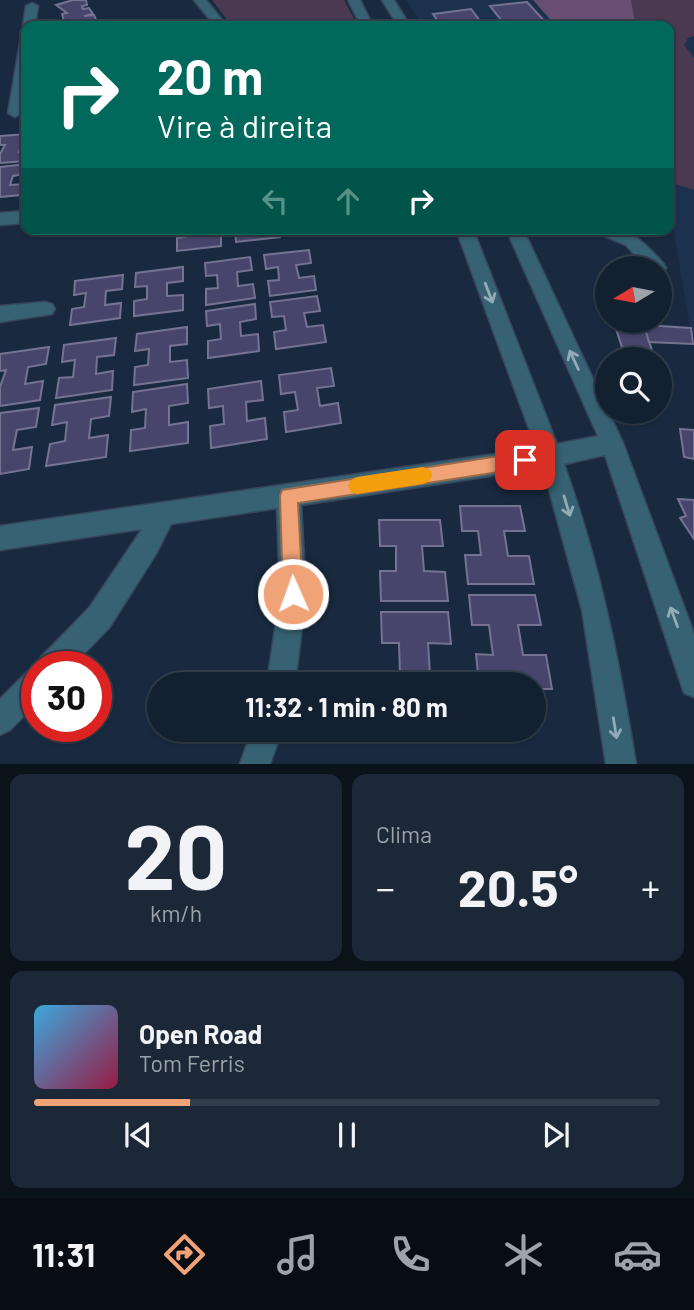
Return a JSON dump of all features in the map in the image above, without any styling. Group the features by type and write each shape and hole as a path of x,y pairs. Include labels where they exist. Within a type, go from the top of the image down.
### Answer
{"street":[{"path":"200,0 216,21"},
{"path":"354,0 365,21"},
{"path":"388,0 401,21"},
{"path":"30,21 32,6"},
{"path":"14,113 21,72"},
{"path":"0,219 21,217"},
{"path":"466,235 551,456 584,562 621,764"},
{"path":"517,235 612,443 678,628 694,683"},
{"path":"618,235 632,241 646,256"},
{"path":"0,314 45,309"},
{"path":"0,538 551,456 612,443"},
{"path":"283,672 293,594 289,496"},
{"path":"67,651 99,618 147,545 162,516"},
{"path":"0,720 21,698"},
{"path":"255,764 263,742"}],"shaded area":[{"path":"212,0 344,0 355,21 228,21"},
{"path":"406,0 533,0 552,21 420,21"},
{"path":"533,0 631,0 635,21 552,21"},
{"path":"631,0 694,0 694,350 674,233 674,21 635,21"},
{"path":"631,0 694,0 694,36 688,38 684,45 694,58 694,190 674,184 674,21 635,21"}],"building":[{"path":"73,0 86,0 87,5 82,6 83,9 89,8 93,14 84,16 94,15 97,21 64,21 62,14 67,13 56,5"},
{"path":"527,2 544,21 491,21 501,20 490,6"},
{"path":"471,9 480,21 438,21 433,14"},
{"path":"21,134 21,161 0,163 0,154 5,145 0,145 0,136"},
{"path":"21,165 21,175 13,176 10,185 21,184 21,195 0,197 0,167"},
{"path":"221,235 221,246 177,251 177,238"},
{"path":"235,235 280,235 280,237 236,242"},
{"path":"309,250 311,263 296,265 299,278 314,276 316,290 270,296 268,281 279,280 278,267 266,269 264,255"},
{"path":"250,257 252,270 237,272 238,286 253,284 255,298 206,305 206,289 218,288 217,275 206,276 205,263"},
{"path":"183,267 183,281 167,283 167,296 183,295 183,310 134,316 134,301 147,299 147,286 135,287 136,273"},
{"path":"123,275 122,289 106,291 105,305 121,303 120,318 70,325 72,309 84,307 86,293 74,295 75,281"},
{"path":"317,296 320,311 304,313 307,327 323,325 326,342 276,349 274,332 286,330 284,316 272,317 270,302"},
{"path":"255,304 256,319 240,322 241,336 258,334 259,351 208,358 208,341 221,339 220,324 207,326 206,311"},
{"path":"187,327 187,344 170,346 170,362 187,360 188,378 134,385 135,367 148,365 149,349 135,351 137,334"},
{"path":"672,327 691,328 693,344 649,342 646,333 672,333"},
{"path":"617,333 646,333 651,347 622,347"},
{"path":"116,338 114,355 97,357 96,374 113,371 112,390 56,398 59,378 73,377 75,360 62,362 64,345"},
{"path":"49,347 46,364 28,367 25,384 43,381 40,400 0,406 0,387 6,370 0,371 0,354"},
{"path":"331,368 334,386 317,388 320,406 338,403 341,423 286,432 284,412 298,410 295,392 281,394 279,375"},
{"path":"261,381 263,400 246,402 247,421 265,418 267,439 211,448 210,426 224,424 223,406 209,408 208,389"},
{"path":"187,384 188,403 169,406 169,425 188,422 188,443 130,451 131,430 145,428 146,409 132,412 133,392"},
{"path":"111,397 109,416 91,419 89,438 108,435 106,457 46,466 50,444 65,441 67,422 52,425 55,405"},
{"path":"39,408 36,427 17,430 13,450 32,447 29,469 0,474 0,413"},
{"path":"680,429 694,430 694,459 684,457"},
{"path":"678,499 694,500 694,539 680,518 686,516"},
{"path":"460,506 520,506 525,531 504,531 508,556 529,556 534,584 468,584 465,555 481,555 478,531 462,531"},
{"path":"379,520 440,520 443,546 422,546 424,571 445,572 448,601 381,601 380,571 396,571 396,546 380,546"},
{"path":"469,595 535,595 541,625 518,625 523,655 546,655 552,689 546,689 546,672 478,672 476,654 493,655 489,625 472,625"},
{"path":"381,612 448,612 451,644 428,643 430,672 400,672 399,643 382,643"}],"slow traffic":[{"path":"357,486 423,475"}],"route":[{"path":"293,594 289,496 525,460"}]}
